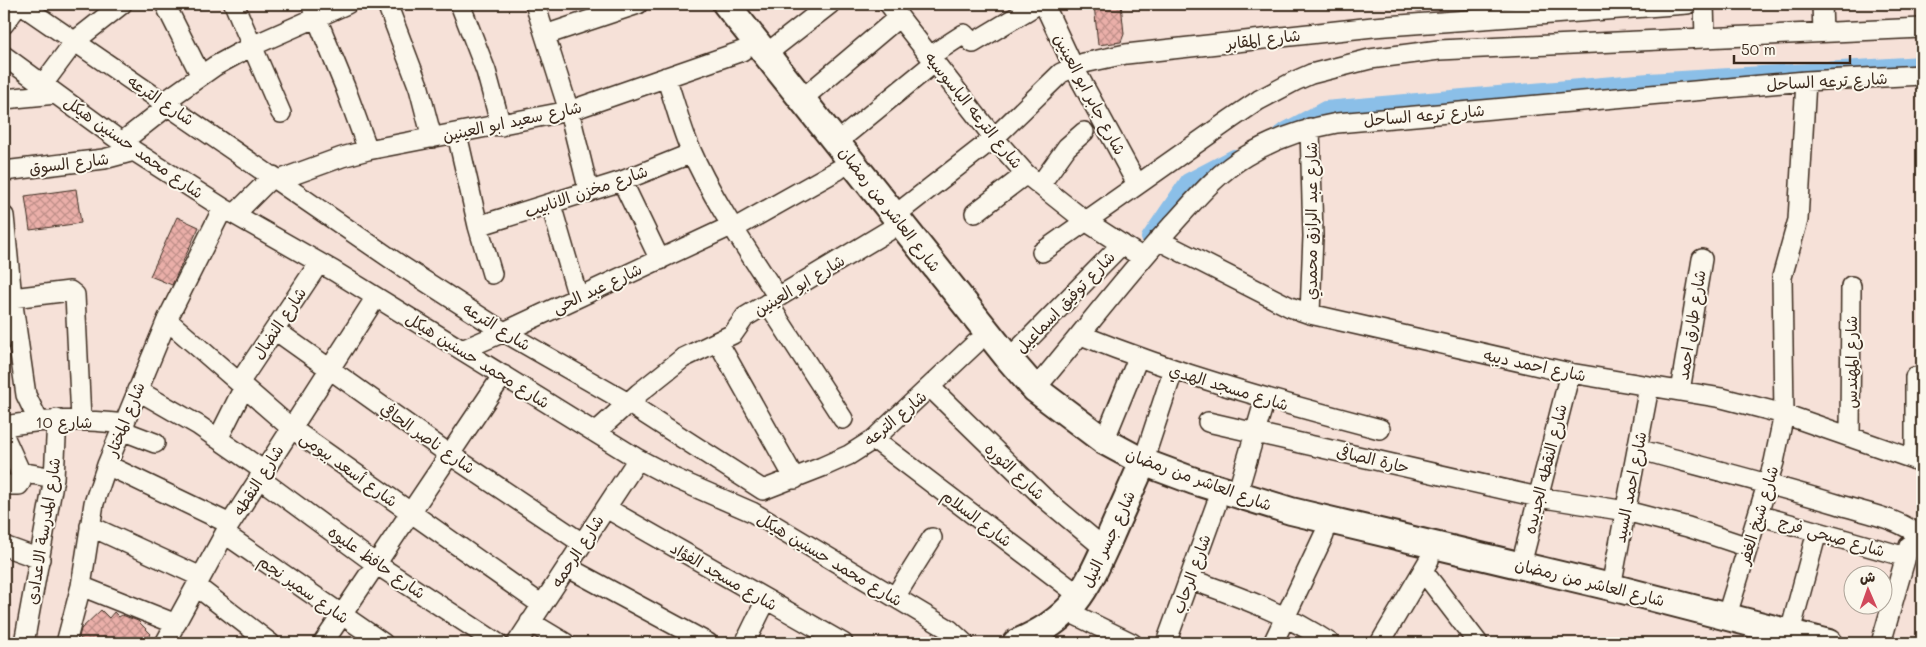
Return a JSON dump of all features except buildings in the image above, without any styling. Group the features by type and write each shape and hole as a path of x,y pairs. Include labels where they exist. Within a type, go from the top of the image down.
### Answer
{"main road":[{"name":"شارع العاشر من رمضان","path":"726,5 754,53 838,170 891,223 1036,389 1140,469"},
{"name":"شارع العاشر من رمضان","path":"754,53 802,99 837,142 891,223 976,343 1002,374 1060,428 1094,454 1324,535 1426,565 1772,640 1829,643"},
{"name":"شارع جسر النيل","path":"1016,643 1036,634 1074,604 1098,565 1140,469"},
{"name":"شارع العاشر من رمضان","path":"1226,500 1291,511 1392,537 1520,565 1727,616 1772,640"}],"street":[{"path":"4,24 19,4"},
{"name":"شارع الترعه","path":"19,4 276,178 403,267 504,332 628,403 759,489 767,490 795,479 849,455 874,439 931,388 976,343"},
{"path":"4,99 50,89 75,41 122,4"},
{"path":"165,4 201,76"},
{"path":"234,4 281,113"},
{"path":"128,147 166,104 201,76 314,10 347,4"},
{"path":"387,4 419,88 432,138"},
{"path":"460,4 486,71 501,126"},
{"path":"535,4 569,111 589,192"},
{"path":"545,35 638,4"},
{"name":"شارع سعيد ابو العينين","path":"276,178 342,156 368,150 501,126 569,111 666,77 754,53 830,4"},
{"path":"837,142 932,59 964,34 973,43 1038,4"},
{"name":"شارع جابر ابو العينين","path":"1044,4 1073,66 1137,184"},
{"name":"شارع المقابر","path":"891,223 994,138 1061,73 1073,66 1126,54 1373,26 1687,4"},
{"path":"1704,4 1706,37"},
{"path":"1822,4 1823,32"},
{"path":"802,99 897,8"},
{"name":"شارع الترعه الباسوسيه","path":"897,8 932,59 994,138 1033,179 1084,220 1143,258"},
{"path":"314,10 368,150"},
{"path":"1042,252 1084,220 1260,100 1311,74 1341,66 1370,59 1439,50 1922,28"},
{"name":"شارع محمد حسنين هيكل","path":"4,56 128,147 229,211 376,297 638,459 674,478 752,512 950,630 964,643"},
{"name":"شارع ترعه الساحل","path":"1036,389 1158,240 1205,188 1224,172 1266,145 1310,128 1338,123 1806,81 1922,75"},
{"path":"666,77 692,153 773,300 843,419"},
{"name":"شارع شيخ الغفر","path":"1727,616 1780,440 1784,414 1782,277 1798,220 1806,81"},
{"name":"شارع عبد الرازق محمدي","path":"1310,128 1313,236 1310,314"},
{"path":"975,213 1033,179 1052,165 1084,132"},
{"path":"457,134 478,226 492,274"},
{"name":"شارع السوق","path":"4,171 104,159 128,147"},
{"name":"شارع مخزن الانابيب","path":"478,226 551,205 622,181 692,153"},
{"name":"شارع عبد الحى","path":"462,350 732,227 838,170"},
{"name":"شارع المختار","path":"66,643 81,586 90,526 107,465 166,320 229,211 276,178"},
{"path":"622,181 660,260"},
{"path":"551,205 578,297"},
{"name":"شارع المدرسة الاعدادى","path":"4,216 6,267 26,395 48,420 54,478 24,643"},
{"name":"شارع ابو العينين","path":"596,432 683,358 733,334 743,319 891,223"},
{"name":"شارع احمد ديبه","path":"1158,240 1290,307 1310,314 1570,373 1722,398 1784,414 1919,461"},
{"name":"شارع توفيق اسماعيل","path":"1009,359 1122,244"},
{"name":"شارع طارق احمد","path":"1680,392 1702,259"},
{"name":"شارع النضال","path":"218,439 242,385 319,263"},
{"name":"شارع المهندس","path":"1850,437 1851,286"},
{"path":"12,298 70,291 75,296 81,419"},
{"name":"شارع النقطه","path":"165,643 227,529 376,297"},
{"name":"شارع أسعد بيومى","path":"166,320 291,428 542,605"},
{"name":"شارع ناصر الحافي","path":"275,330 449,454 582,543"},
{"name":"شارع مسجد الهدي","path":"1081,335 1173,371 1265,399 1380,429"},
{"path":"718,342 795,479"},
{"path":"1104,441 1138,358"},
{"path":"1140,469 1173,371"},
{"name":"شارع النقطه الجديده","path":"1520,565 1570,373"},
{"path":"323,643 503,375"},
{"path":"1915,377 1919,461"},
{"name":"شارع احمد السيد","path":"1611,587 1650,387"},
{"name":"شارع الثوره","path":"931,388 1044,498 1104,548"},
{"name":"شارع حافظ عليوه","path":"137,390 218,439 261,475 376,564 497,643"},
{"name":"شارع الرحاب","path":"1166,643 1189,579 1255,432 1265,399"},
{"name":"شارع 10","path":"4,426 48,420 81,419 123,427 155,443"},
{"name":"حارة الصافى","path":"1208,422 1538,497 1626,511 1688,526 1748,547"},
{"path":"4,436 20,472 20,484 4,485"},
{"name":"شارع السلام","path":"874,439 1074,604 1132,643"},
{"path":"1638,449 1767,483 1884,519 1918,534 1906,557 1881,643"},
{"name":"شارع الرحمه","path":"517,643 638,459"},
{"name":"شارع سمير نجم","path":"107,465 227,529 341,615 383,643"},
{"path":"20,472 54,478"},
{"name":"شارع مسجد الفؤاد","path":"606,508 842,643"},
{"name":"شارع صبحى فرج","path":"1758,515 1906,557"},
{"path":"90,526 199,582 270,643"},
{"path":"1772,640 1817,532"},
{"path":"1273,643 1324,535"},
{"path":"895,597 932,538"},
{"path":"4,546 40,559"},
{"path":"1380,643 1426,565 1478,643"},
{"path":"567,567 708,643"},
{"path":"1189,579 1237,596 1285,618 1330,643"},
{"path":"81,586 176,624"},
{"path":"745,643 766,600"},
{"path":"530,622 565,643"}],"waterway":[{"path":"1282,132 1325,109 1649,81 1922,64"},
{"path":"1149,238 1188,181 1234,157"}]}
